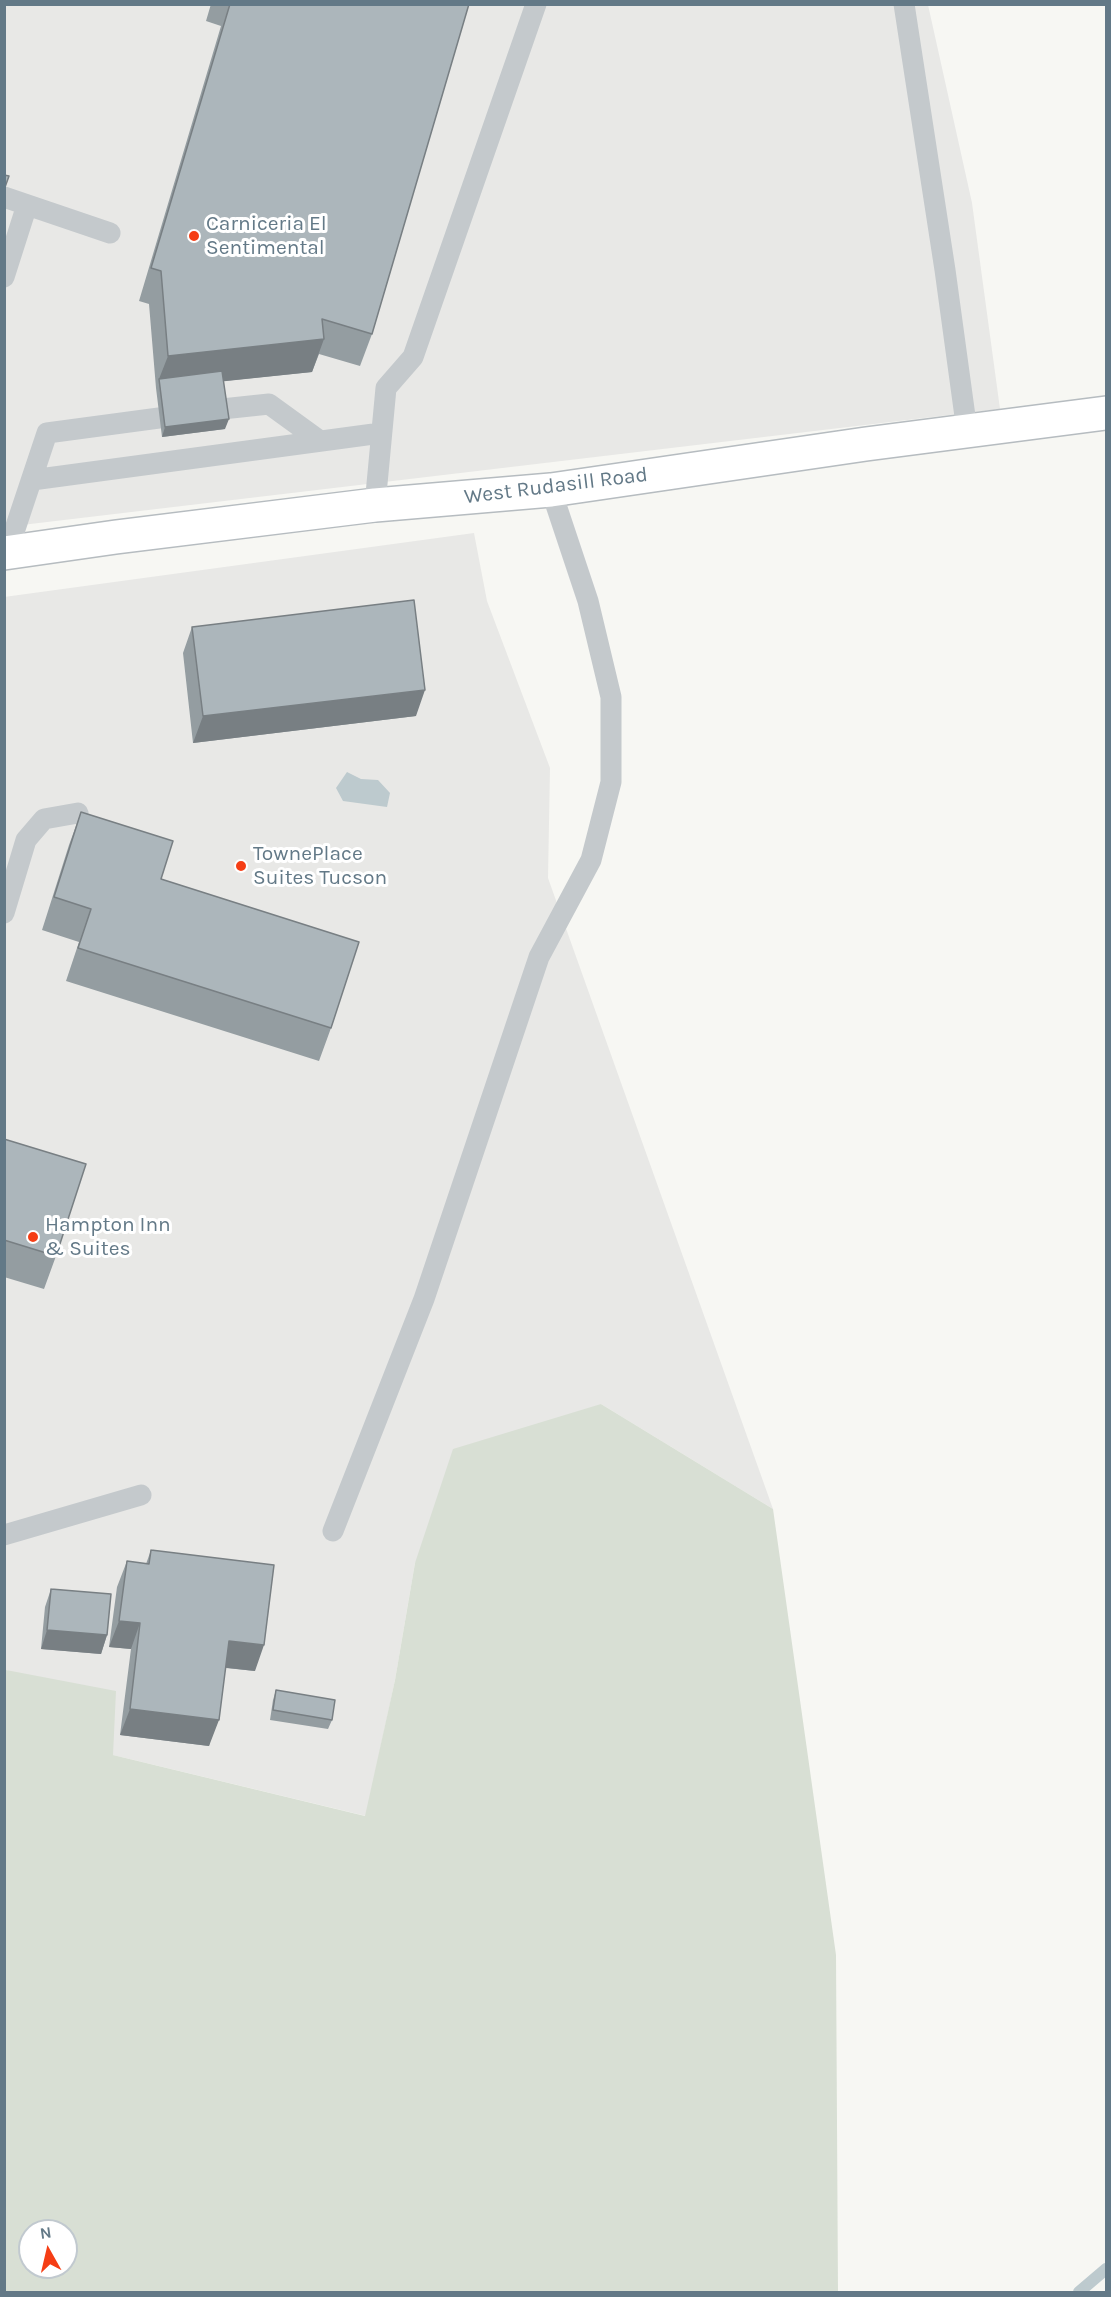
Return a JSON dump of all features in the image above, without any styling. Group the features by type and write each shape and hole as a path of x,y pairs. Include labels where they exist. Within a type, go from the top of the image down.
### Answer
{"street":[{"name":"West Rudasill Road","path":"6,553 375,505 550,490 1107,413"}],"lane":[{"path":"375,505 386,388 413,357 536,4"},
{"path":"904,4 967,431"},
{"path":"4,197 110,233"},
{"path":"4,277 27,205"},
{"path":"222,409 269,404 320,441"},
{"path":"6,553 47,433 159,418"},
{"path":"32,480 381,433"},
{"path":"333,1531 424,1299 539,957 591,860 611,782 611,698 588,601 550,490"},
{"path":"4,913 26,840 44,819 78,813"},
{"path":"4,1535 141,1495"}],"shaded area":[{"path":"4,5 928,5 972,203 1000,409 5,527"},
{"path":"474,533 487,601 550,768 548,878 773,1509 601,1404 415,1563 395,1680 366,1816 113,1755 7,1670 5,1671 4,597"},
{"path":"347,772 361,779 378,780 390,793 387,807 343,801 336,788"},
{"path":"601,1404 773,1509 836,1955 838,2292 5,2292 5,1671 116,1691 113,1755 365,1816 395,1680 415,1563 453,1449"}],"building":[{"path":"230,4 469,4 372,334 322,319 324,339 168,356 161,271 151,268"},
{"path":"4,175 9,176 4,190"},
{"path":"222,371 229,419 165,427 159,379"},
{"path":"414,600 425,690 203,716 192,627"},
{"path":"81,812 173,841 161,879 359,942 331,1028 78,948 91,909 54,897"},
{"path":"4,1139 86,1164 56,1256 4,1240"},
{"path":"151,1550 274,1565 264,1645 229,1641 219,1720 130,1709 140,1623 119,1621 127,1561 149,1564"},
{"path":"51,1589 111,1594 107,1635 47,1630"},
{"path":"276,1690 335,1700 332,1720 273,1710"}],"waterway":[{"path":"1079,2292 1106,2269"}],"place":[{"name":"Carniceria El Sentimental","path":"194,236"},
{"name":"TownePlace Suites Tucson","path":"241,866"},
{"name":"Hampton Inn & Suites","path":"33,1237"}]}
